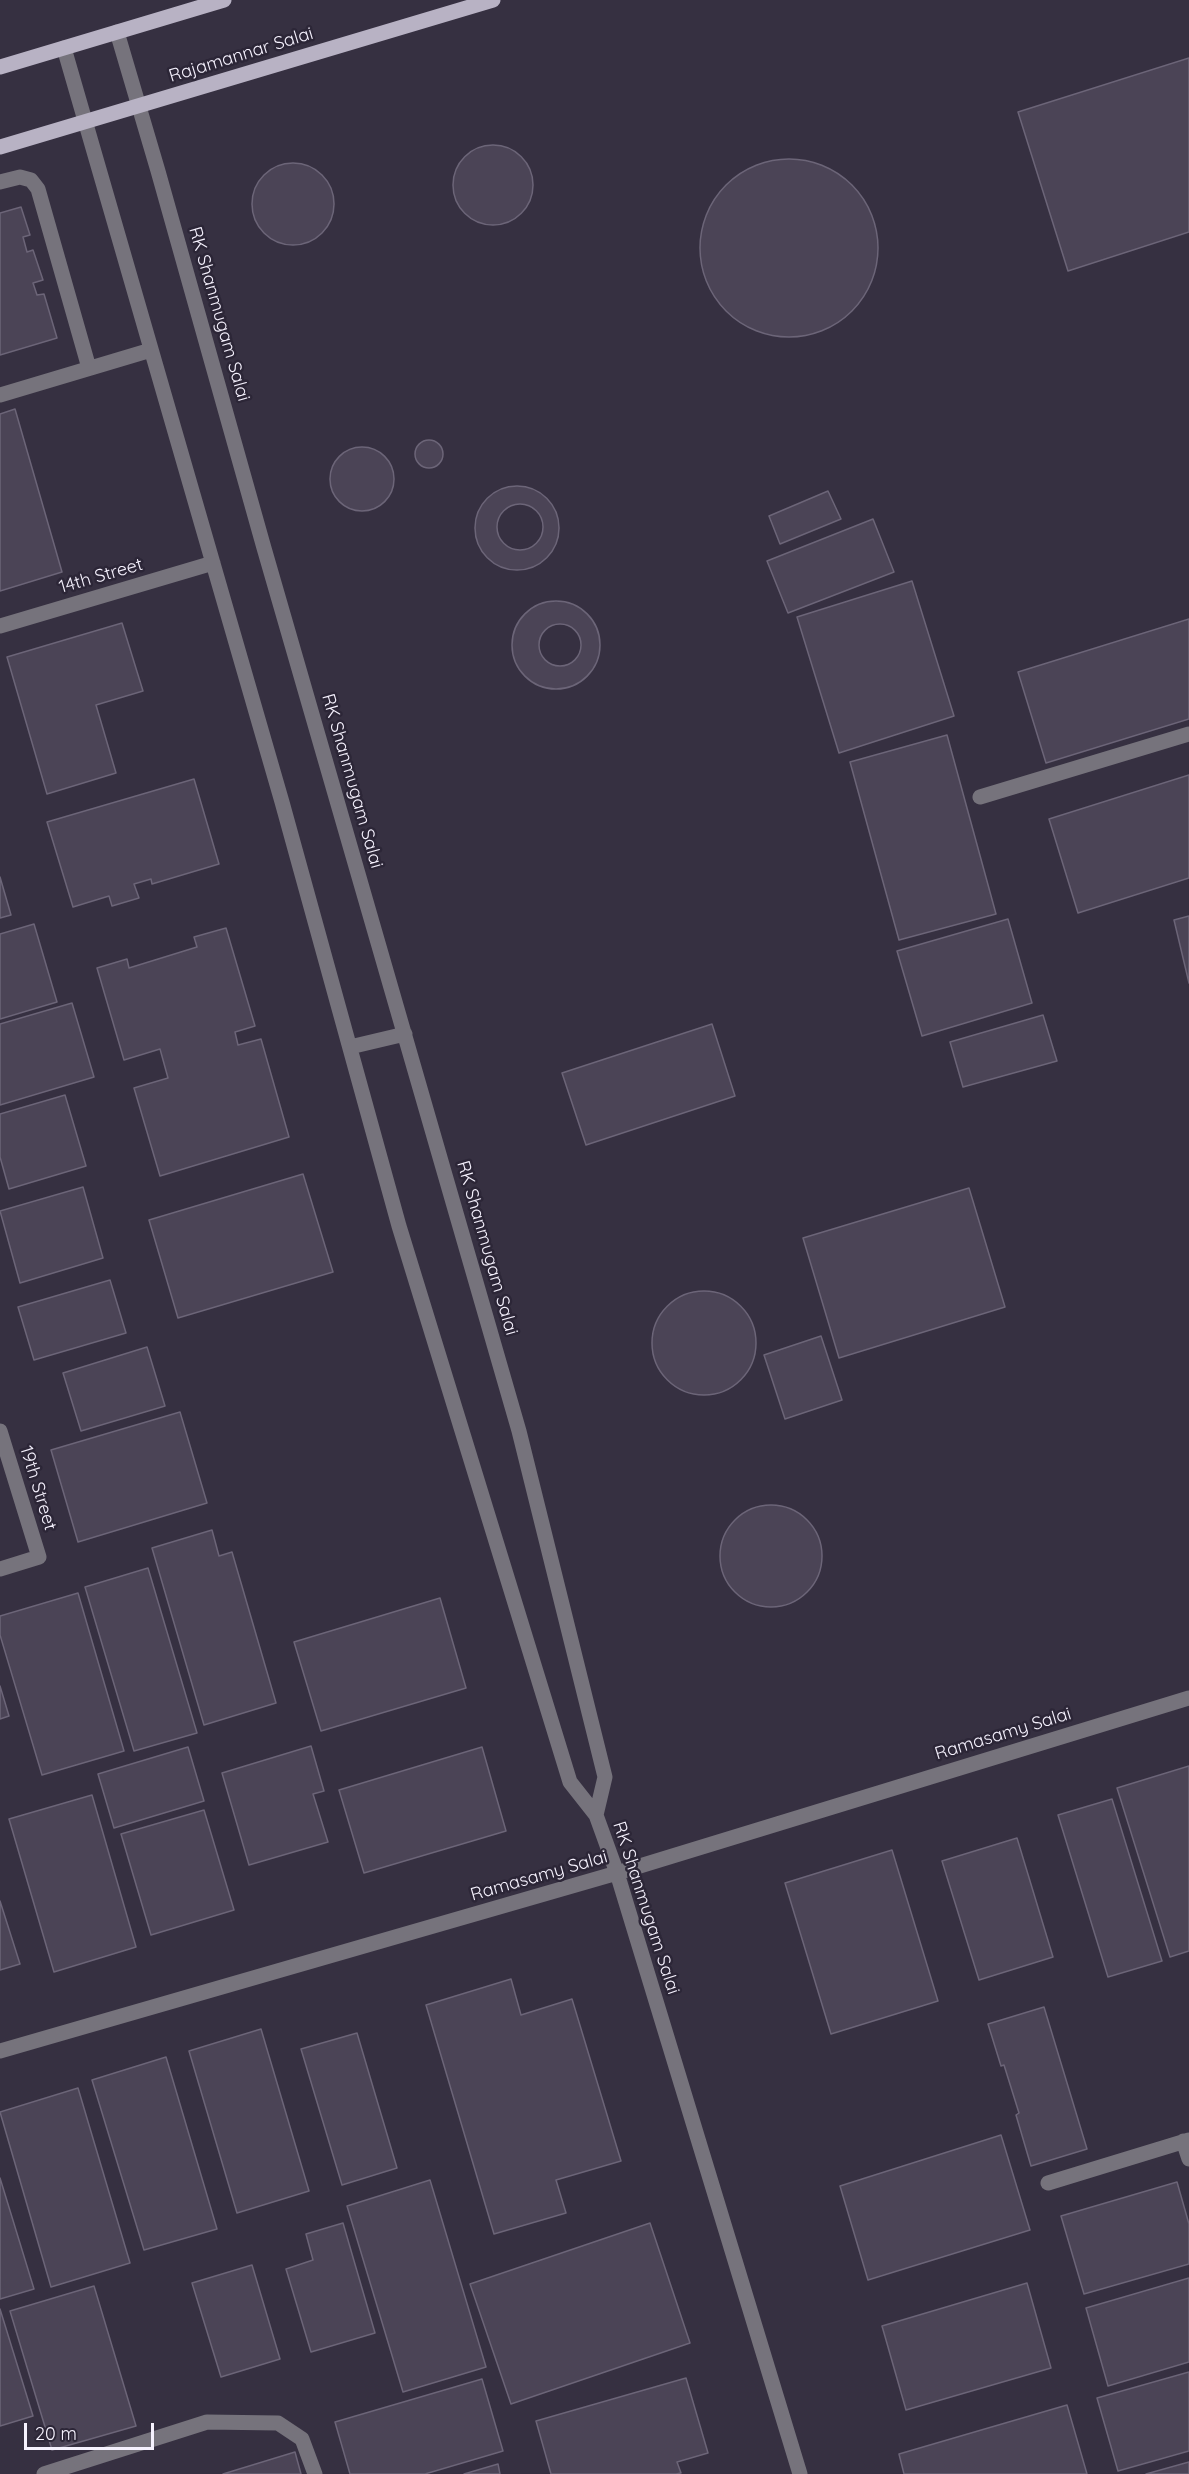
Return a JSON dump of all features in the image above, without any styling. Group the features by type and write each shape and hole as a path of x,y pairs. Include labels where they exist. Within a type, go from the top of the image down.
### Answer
{"main road":[{"path":"0,67 224,0"},
{"name":"Rajamannar Salai","path":"0,147 493,0"}],"street":[{"name":"RK Shanmugam Salai","path":"117,32 519,1431 605,1777 596,1815 617,1873 800,2474"},
{"path":"64,48 213,563 399,1226 570,1782 596,1815"},
{"path":"0,182 20,177 31,180 38,189 89,368"},
{"path":"0,395 151,350"},
{"name":"14th Street","path":"0,626 213,563"},
{"path":"980,797 1189,734"},
{"path":"350,1047 405,1034"},
{"name":"19th Street","path":"0,1431 39,1557 0,1569"},
{"name":"Ramasamy Salai","path":"0,2051 617,1873 1189,1698"},
{"path":"1048,2183 1186,2140 1189,2159"},
{"path":"45,2474 207,2422 278,2423 302,2439 315,2474"}],"building":[{"path":"1189,58 1189,232 1068,271 1018,112"},
{"path":"493,145 508,148 521,157 530,170 533,185 530,200 521,213 508,222 493,225 478,222 465,213 456,200 453,185 456,170 465,157 478,148"},
{"path":"789,159 806,160 823,166 839,174 852,185 863,198 871,214 877,231 877,265 871,282 863,298 852,311 839,322 823,330 806,336 789,337 772,336 755,330 739,322 726,311 715,298 707,282 701,265 700,248 701,231 707,214 715,198 726,185 739,174 755,166 772,160"},
{"path":"293,163 309,166 322,175 331,188 334,204 331,220 322,233 309,242 293,245 277,242 264,233 255,220 252,204 255,188 264,175 277,166"},
{"path":"21,207 30,235 23,237 27,252 33,250 43,280 33,283 37,295 44,294 57,338 0,355 0,213"},
{"path":"15,409 62,572 0,591 0,414"},
{"path":"429,440 439,444 443,454 439,464 429,468 419,464 415,454 419,444"},
{"path":"362,447 380,452 385,456 389,461 394,479 389,497 385,502 380,506 362,511 344,506 339,502 335,497 330,479 335,461 339,456 344,452"},
{"path":"517,486 533,489 547,498 556,512 559,528 556,544 547,558 533,567 517,570 501,567 487,558 478,544 475,528 478,512 487,498 501,489"},
{"path":"828,491 841,519 780,544 769,516"},
{"path":"520,504 536,511 543,527 536,543 520,550 504,543 497,527 504,511"},
{"path":"873,519 894,572 788,613 767,561"},
{"path":"912,581 954,716 839,753 797,617"},
{"path":"556,601 573,604 587,614 597,628 600,645 597,662 587,676 573,686 556,689 539,686 525,676 515,662 512,645 515,628 525,614 539,604"},
{"path":"1189,619 1189,719 1046,763 1018,672"},
{"path":"122,623 143,691 96,705 116,773 47,794 7,657"},
{"path":"560,624 575,630 581,645 575,660 560,666 545,660 539,645 545,630"},
{"path":"947,735 996,914 899,940 850,762"},
{"path":"1189,775 1189,878 1078,913 1049,819"},
{"path":"194,779 219,864 152,884 151,879 134,884 139,898 112,906 109,896 73,907 47,822"},
{"path":"0,877 11,915 0,918"},
{"path":"1189,916 1189,983 1174,920"},
{"path":"1008,919 1032,1003 922,1036 897,951"},
{"path":"34,924 57,1002 0,1019 0,934"},
{"path":"226,928 255,1026 235,1032 238,1045 261,1039 289,1137 160,1176 134,1088 168,1078 160,1049 124,1060 97,968 127,959 129,968 197,947 194,937"},
{"path":"72,1003 94,1077 0,1105 0,1024"},
{"path":"1043,1015 1057,1061 963,1087 950,1042"},
{"path":"712,1024 735,1096 586,1145 562,1073"},
{"path":"65,1095 86,1166 9,1189 0,1157 0,1114"},
{"path":"303,1174 333,1272 178,1318 149,1220"},
{"path":"83,1187 103,1258 20,1283 0,1211"},
{"path":"969,1188 1005,1307 839,1358 803,1238"},
{"path":"110,1280 126,1333 34,1360 18,1307"},
{"path":"704,1291 724,1295 741,1306 752,1323 756,1343 752,1363 741,1380 724,1391 704,1395 684,1391 667,1380 656,1363 652,1343 656,1323 667,1306 684,1295"},
{"path":"821,1336 842,1400 785,1419 764,1355"},
{"path":"147,1347 165,1406 81,1431 63,1373"},
{"path":"180,1412 207,1503 78,1542 51,1450"},
{"path":"771,1505 800,1513 814,1527 822,1556 814,1585 800,1599 771,1607 742,1599 728,1585 720,1556 728,1527 742,1513"},
{"path":"212,1530 219,1556 232,1552 276,1703 204,1725 152,1548"},
{"path":"148,1568 197,1733 134,1751 85,1587"},
{"path":"78,1593 124,1751 42,1775 0,1635 0,1616"},
{"path":"440,1598 466,1688 321,1731 294,1642"},
{"path":"0,1686 9,1716 0,1719"},
{"path":"311,1746 324,1791 313,1794 328,1842 249,1865 222,1773"},
{"path":"188,1747 204,1801 114,1828 98,1774"},
{"path":"482,1747 506,1831 364,1873 339,1790"},
{"path":"1189,1766 1189,1951 1170,1957 1117,1788"},
{"path":"92,1795 136,1947 54,1972 9,1819"},
{"path":"1112,1799 1162,1961 1108,1977 1058,1815"},
{"path":"204,1810 234,1910 151,1935 121,1834"},
{"path":"1017,1838 1053,1957 979,1980 942,1861"},
{"path":"892,1850 938,2001 831,2034 785,1883"},
{"path":"0,1901 20,1964 0,1970"},
{"path":"511,1979 521,2015 572,1999 621,2161 556,2180 566,2213 494,2234 426,2005"},
{"path":"1044,2007 1087,2149 1031,2166 1016,2115 1019,2113 988,2024"},
{"path":"261,2029 309,2191 237,2213 189,2051"},
{"path":"357,2033 397,2168 342,2185 301,2049"},
{"path":"166,2057 217,2229 144,2250 92,2080"},
{"path":"78,2088 130,2263 51,2287 0,2112"},
{"path":"1001,2135 1030,2230 868,2280 840,2186"},
{"path":"0,2178 34,2289 0,2299"},
{"path":"430,2180 486,2367 403,2392 347,2206"},
{"path":"1177,2182 1189,2224 1189,2264 1084,2294 1061,2216"},
{"path":"343,2223 375,2333 311,2352 286,2269 313,2260 306,2234"},
{"path":"650,2223 690,2343 511,2404 470,2284"},
{"path":"252,2265 280,2359 221,2377 192,2283"},
{"path":"1189,2278 1189,2362 1108,2386 1086,2308"},
{"path":"1027,2283 1051,2368 906,2410 882,2326"},
{"path":"94,2286 136,2426 52,2450 10,2311"},
{"path":"0,2309 33,2416 0,2426"},
{"path":"1189,2372 1189,2451 1118,2471 1097,2398"},
{"path":"686,2378 708,2453 677,2462 681,2473 551,2474 536,2421"},
{"path":"482,2379 503,2451 425,2474 350,2474 335,2422"},
{"path":"1067,2405 1087,2474 904,2474 899,2454"},
{"path":"295,2452 301,2474 223,2474"},
{"path":"1189,2462 1189,2474 1146,2474"},
{"path":"498,2464 500,2474 464,2474"}]}
